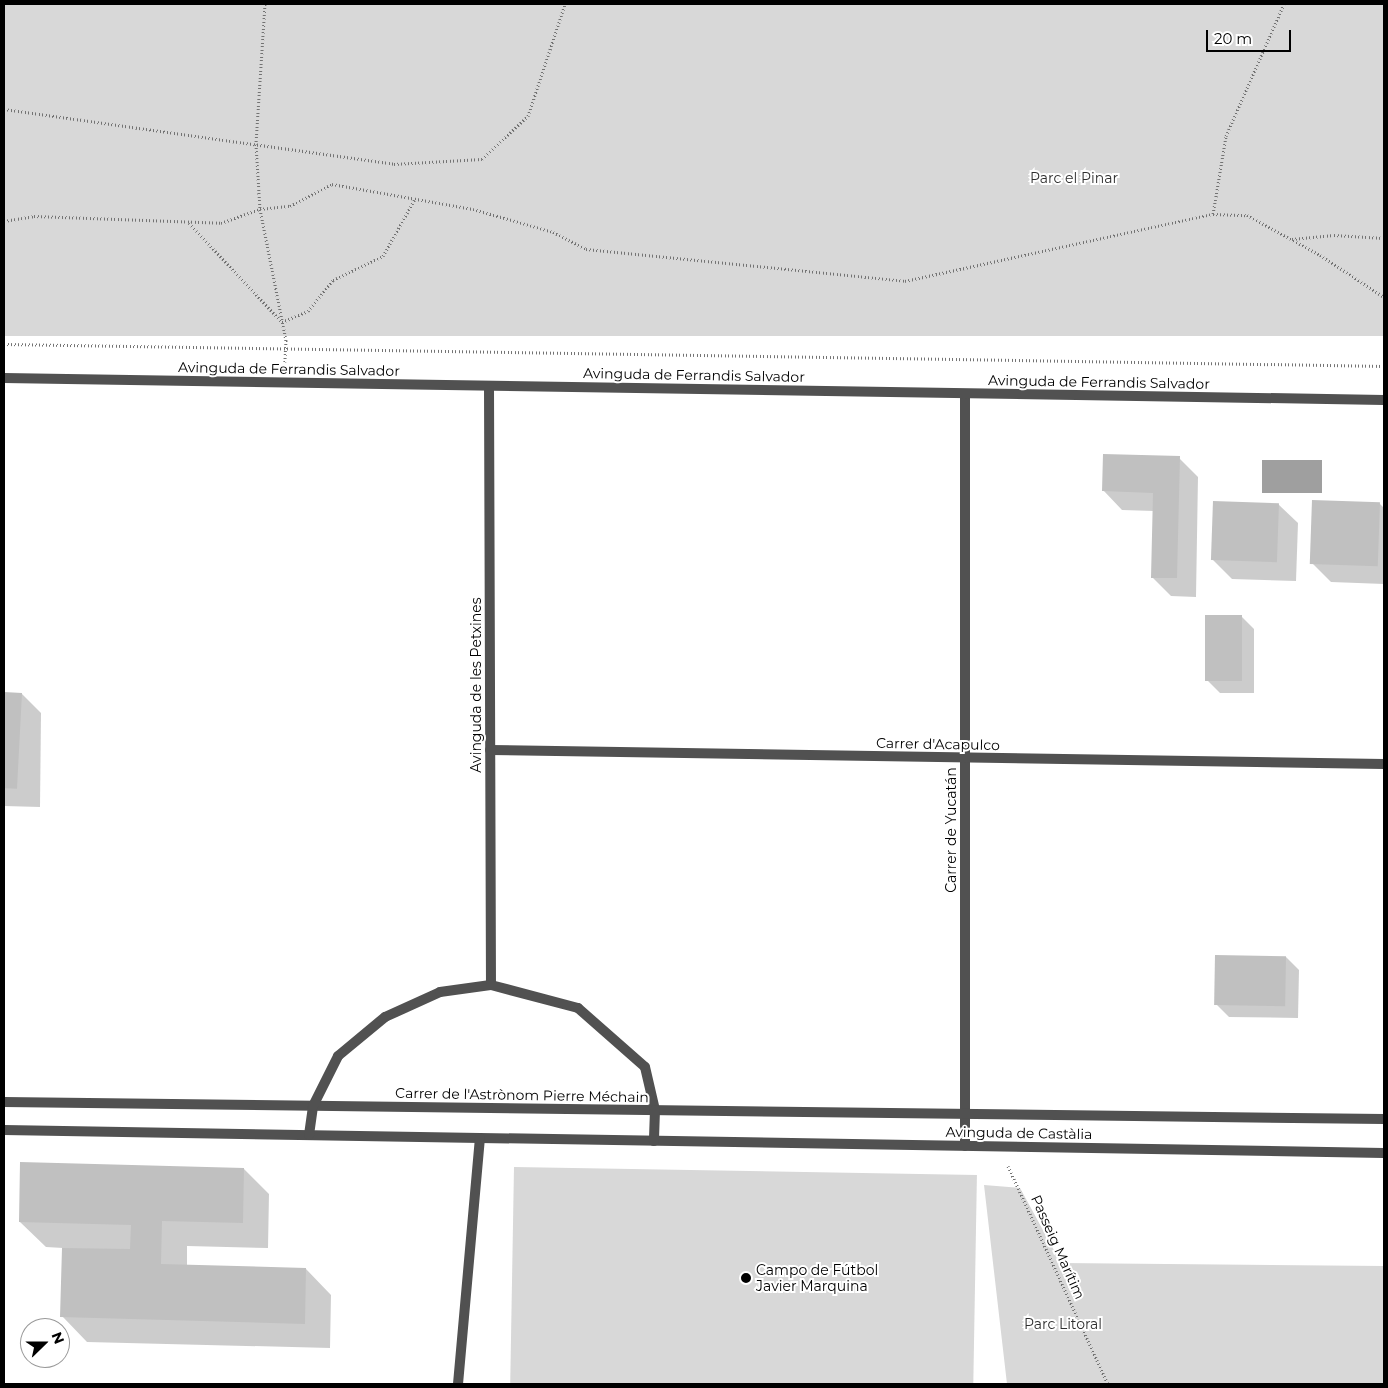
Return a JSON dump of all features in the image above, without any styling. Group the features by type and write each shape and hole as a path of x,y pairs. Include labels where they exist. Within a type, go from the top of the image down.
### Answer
{"street":[{"name":"Avinguda de Ferrandis Salvador","path":"4,378 1384,400"},
{"name":"Avinguda de les Petxines","path":"489,386 491,985"},
{"name":"Carrer de Yucatán","path":"965,394 965,1146"},
{"name":"Carrer d'Acapulco","path":"490,750 1384,764"},
{"path":"310,1135 313,1106 338,1056 385,1017 440,992 491,985 578,1008 645,1067 655,1110"},
{"name":"Carrer de l'Astrònom Pierre Méchain","path":"4,1102 655,1110 654,1141"},
{"name":"Avinguda de Castàlia","path":"655,1110 1384,1119"},
{"path":"4,1130 654,1141"},
{"path":"458,1384 480,1138"},
{"name":"Avinguda de Castàlia","path":"654,1141 1384,1153"}],"path":[{"path":"265,4 256,144 260,209 282,322 285,348 284,382"},
{"path":"4,109 394,164 482,159 528,116 565,4"},
{"path":"1213,214 1226,136 1284,4"},
{"path":"4,221 34,216 221,223 260,209 290,206 332,184 473,209 553,232 586,249 904,281 1213,214 1248,215 1384,297"},
{"path":"282,322 308,311 333,280 383,256 415,198"},
{"path":"189,223 282,322"},
{"path":"1291,240 1334,235 1384,238"},
{"name":"Avinguda de Ferrandis Salvador","path":"4,344 1384,366"},
{"name":"Passeig Marítim","path":"1000,1147 1108,1384"}],"green space":[{"name":"Parc el Pinar","path":"4,4 1384,4 1384,336 4,336"},
{"name":"Campo de Fútbol Javier Marquina","path":"514,1167 977,1175 973,1384 510,1384"},
{"name":"Parc Litoral","path":"984,1185 1020,1188 1061,1263 1384,1266 1384,1384 1007,1384"}],"shaded area":[{"path":"1262,460 1322,460 1322,493 1262,493"}],"building":[{"path":"1103,454 1180,456 1177,578 1151,578 1153,493 1102,491"},
{"path":"1312,500 1380,502 1378,566 1310,564"},
{"path":"1213,501 1279,503 1277,562 1211,560"},
{"path":"1205,615 1242,615 1242,681 1205,681"},
{"path":"4,692 22,693 17,789 4,788"},
{"path":"1215,955 1286,956 1285,1006 1214,1005"},
{"path":"20,1162 244,1168 243,1223 162,1221 161,1264 306,1268 305,1324 60,1317 62,1248 130,1249 131,1225 19,1222"}],"place":[{"name":"Campo de Fútbol Javier Marquina","path":"746,1278"}]}
